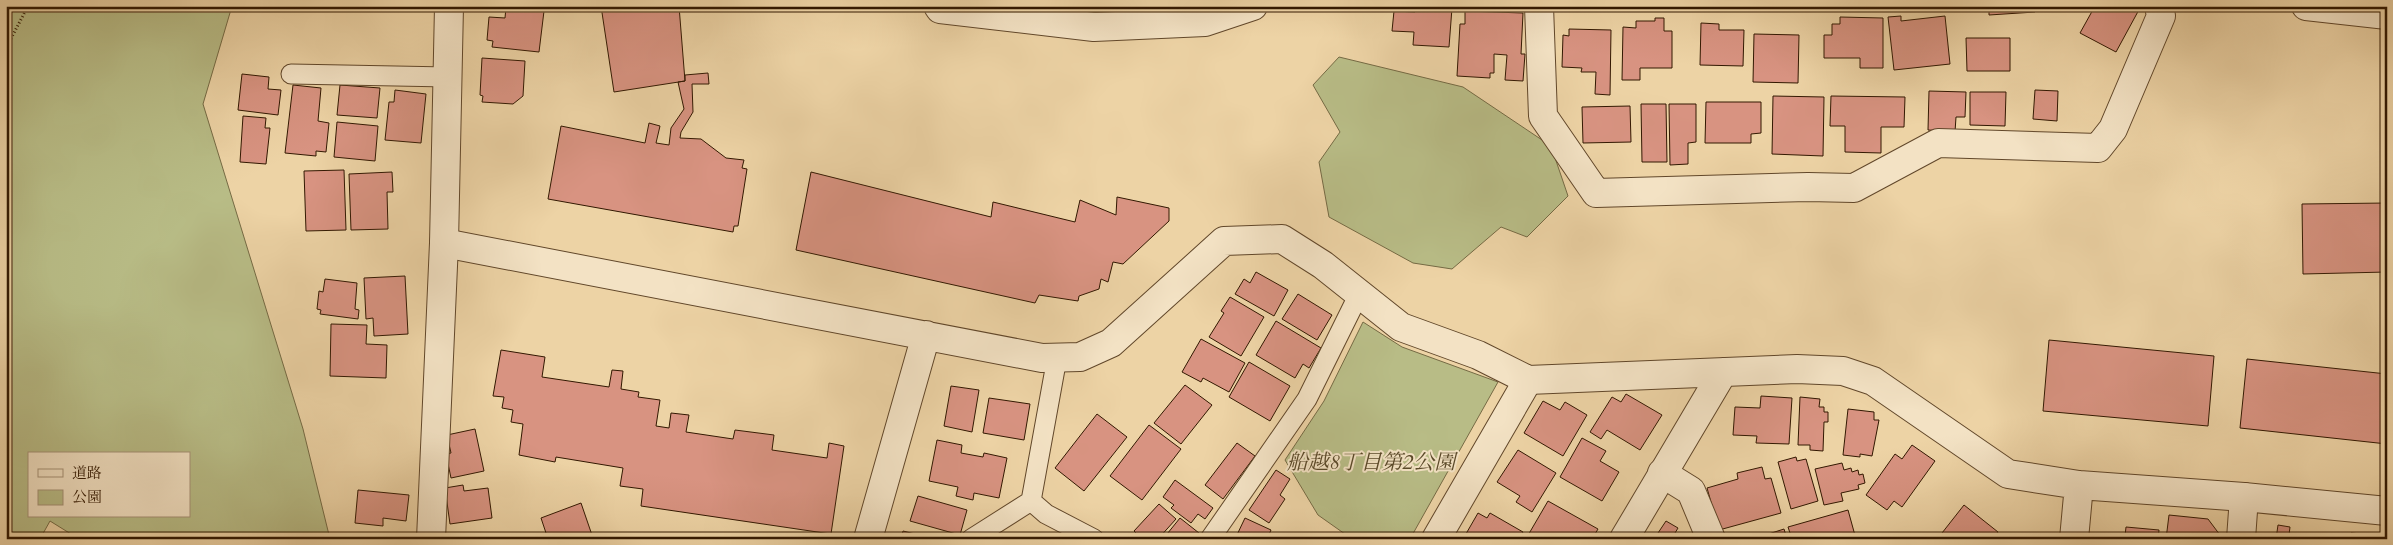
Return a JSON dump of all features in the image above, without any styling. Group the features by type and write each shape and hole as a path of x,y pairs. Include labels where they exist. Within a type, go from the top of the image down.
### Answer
{"street":[{"path":"431,539 444,242 449,6"},
{"path":"938,6 940,9 1094,27 1205,22 1253,6"},
{"path":"1540,6 1543,116 1596,193 1808,187 1854,188 1938,143 2098,148 2113,129 2161,16 2159,6"},
{"path":"2306,6 2387,15"},
{"path":"444,242 1042,358 1080,358 1111,343 1224,241 1282,239 1323,264 1401,327 1478,355 1528,380 1797,369 1843,371 1873,381 2008,474 2079,485 2244,497 2387,511"},
{"path":"868,539 926,335"},
{"path":"1624,539 1724,372"},
{"path":"1436,539 1528,380"},
{"path":"1662,473 1691,492 1710,539"},
{"path":"2074,539 2079,485"},
{"path":"2241,539 2244,497"}],"lane":[{"path":"291,74 448,77"},
{"path":"1210,539 1307,399 1359,294"},
{"path":"971,539 1031,502 1057,358"},
{"path":"1031,502 1046,514 1094,539"}],"path":[{"path":"6,48 28,6"}],"green space":[{"path":"6,6 232,6 203,104 303,429 330,539 79,539 50,521 40,539 6,539"},
{"path":"1339,57 1463,87 1551,146 1568,196 1527,237 1501,227 1452,269 1413,263 1329,217 1319,162 1340,132 1313,85"},
{"name":"船越8丁目第2公園","path":"1363,322 1402,347 1498,382 1410,539 1352,539 1318,515 1285,460 1324,401"}],"building":[{"path":"601,6 679,6 685,81 614,92"},
{"path":"1416,6 1452,8 1449,47 1413,45 1414,32 1392,31 1394,11 1415,12"},
{"path":"1989,6 2034,6 2035,12 1989,15"},
{"path":"2095,6 2141,6 2116,52 2080,33"},
{"path":"506,7 544,11 539,52 492,47 493,41 487,40 489,17 505,18"},
{"path":"1465,11 1523,13 1521,54 1525,54 1523,81 1505,80 1507,55 1494,54 1494,73 1490,73 1490,78 1457,76 1460,24 1465,24"},
{"path":"1901,16 1901,21 1945,16 1950,64 1894,70 1888,17"},
{"path":"1840,17 1883,18 1883,68 1860,68 1860,58 1824,58 1824,35 1832,35 1832,24 1840,24"},
{"path":"1655,18 1664,18 1664,31 1672,31 1672,68 1640,68 1640,80 1622,80 1623,27 1636,28 1636,21 1655,21"},
{"path":"1701,23 1719,24 1719,30 1744,30 1743,66 1700,65"},
{"path":"1569,29 1611,30 1610,95 1595,94 1596,72 1581,72 1582,68 1562,67 1563,35 1569,36"},
{"path":"1754,34 1799,35 1798,83 1753,82"},
{"path":"1966,38 2010,38 2010,71 1967,71"},
{"path":"482,58 525,61 523,96 513,104 482,102 483,96 480,95"},
{"path":"708,73 709,84 692,84 693,112 681,132 680,138 701,139 726,158 744,160 742,168 747,169 738,226 734,226 733,232 548,199 561,126 645,143 649,123 660,126 656,143 669,145 671,128 684,109 678,82 685,81 685,75"},
{"path":"242,74 269,77 268,89 281,90 278,115 238,110"},
{"path":"293,85 321,88 318,121 329,123 326,152 316,151 316,156 285,153"},
{"path":"340,85 380,88 377,118 337,115"},
{"path":"395,90 426,94 421,143 385,140 389,102 394,102"},
{"path":"2035,90 2058,91 2057,121 2033,119"},
{"path":"1929,91 1966,92 1965,117 1956,117 1955,132 1928,130"},
{"path":"1970,92 2006,92 2005,126 1970,125"},
{"path":"1773,96 1824,97 1823,156 1772,154"},
{"path":"1831,96 1905,97 1904,127 1881,127 1881,153 1845,152 1845,126 1830,126"},
{"path":"1706,102 1761,102 1761,133 1751,134 1751,143 1705,143"},
{"path":"1641,104 1666,104 1667,162 1642,162"},
{"path":"1669,104 1696,104 1696,142 1688,143 1688,164 1670,165"},
{"path":"1630,106 1631,142 1583,143 1582,107"},
{"path":"243,116 266,118 265,128 270,128 266,164 240,162"},
{"path":"337,122 378,126 375,161 334,157"},
{"path":"344,170 346,230 306,231 304,171"},
{"path":"392,172 393,192 387,192 388,229 351,230 349,174"},
{"path":"811,172 991,217 993,202 1075,222 1080,200 1116,215 1117,197 1169,208 1169,221 1123,264 1113,262 1108,282 1101,279 1099,289 1079,296 1078,301 1039,295 1035,303 796,250"},
{"path":"2387,203 2387,272 2303,274 2302,204"},
{"path":"1256,272 1288,290 1274,316 1235,294 1244,279 1250,283"},
{"path":"405,276 408,334 374,336 373,318 366,319 364,278"},
{"path":"325,279 357,283 355,309 359,310 358,319 320,314 321,310 317,309 319,291 323,292"},
{"path":"1298,294 1332,315 1317,340 1282,319"},
{"path":"1230,297 1264,317 1241,356 1209,337 1224,313 1221,311"},
{"path":"1276,321 1321,348 1309,368 1303,364 1295,378 1256,355"},
{"path":"331,324 367,325 366,344 387,345 386,378 330,376"},
{"path":"1201,339 1245,363 1229,392 1203,378 1201,382 1182,372"},
{"path":"2049,340 2214,356 2208,426 2043,411"},
{"path":"501,350 545,357 542,377 609,387 612,370 623,371 621,389 639,392 638,397 660,400 656,426 669,428 671,413 689,415 686,432 733,439 735,430 774,435 772,450 827,458 829,443 844,446 831,534 641,506 643,489 620,486 623,468 556,457 555,462 519,455 523,424 511,422 513,410 502,408 504,397 493,396"},
{"path":"2247,359 2387,374 2387,444 2240,428"},
{"path":"1249,362 1290,386 1270,421 1229,397"},
{"path":"1185,385 1212,405 1181,444 1154,423"},
{"path":"951,386 979,390 972,432 944,426"},
{"path":"1626,394 1662,415 1640,450 1607,430 1601,439 1590,432 1612,397 1621,402"},
{"path":"1761,396 1792,398 1789,444 1756,443 1757,436 1733,435 1735,407 1760,408"},
{"path":"1800,397 1820,399 1819,407 1824,407 1824,412 1828,412 1828,422 1824,422 1823,451 1810,450 1810,445 1798,445"},
{"path":"989,398 1030,404 1024,440 983,433"},
{"path":"1543,401 1560,410 1565,402 1587,415 1563,456 1524,433"},
{"path":"1848,409 1874,412 1874,420 1879,420 1872,456 1860,454 1860,457 1843,455"},
{"path":"1097,414 1127,437 1084,491 1055,468"},
{"path":"1149,425 1181,449 1142,500 1110,476"},
{"path":"475,429 484,471 451,478 446,454 451,453 447,435"},
{"path":"1582,438 1606,451 1600,461 1619,472 1602,501 1560,477"},
{"path":"937,440 962,445 961,453 983,457 984,453 1007,458 999,498 974,493 973,500 956,496 958,487 929,481"},
{"path":"1237,443 1255,456 1223,499 1205,485"},
{"path":"1912,445 1935,461 1902,507 1894,501 1887,510 1866,495 1895,454 1902,459"},
{"path":"1518,450 1556,473 1532,512 1516,502 1520,496 1497,482"},
{"path":"1796,457 1797,461 1806,459 1818,501 1791,509 1778,462"},
{"path":"1842,463 1844,470 1851,468 1852,472 1858,470 1859,475 1863,474 1865,483 1858,485 1859,489 1841,493 1843,501 1824,505 1815,469"},
{"path":"1762,467 1765,479 1771,478 1781,513 1719,530 1707,488 1738,479 1737,473"},
{"path":"1276,470 1290,479 1280,495 1285,499 1269,523 1249,510"},
{"path":"1175,480 1213,508 1205,519 1198,514 1191,523 1171,508 1174,505 1163,497"},
{"path":"463,485 464,491 488,488 492,518 450,524 445,488"},
{"path":"358,490 409,495 406,521 383,518 383,526 355,523"},
{"path":"918,496 967,510 960,535 910,521"},
{"path":"1548,501 1598,529 1592,539 1530,539 1527,537"},
{"path":"581,503 593,538 530,539 546,533 541,518"},
{"path":"1159,504 1176,519 1158,539 1142,539 1134,531"},
{"path":"1964,505 1998,532 1993,539 1949,539 1942,533"},
{"path":"1848,510 1856,539 1792,539 1788,527"},
{"path":"1478,513 1487,518 1490,513 1523,532 1518,539 1463,539"},
{"path":"2169,515 2208,519 2223,539 2166,539"},
{"path":"1180,518 1199,533 1194,539 1163,539"},
{"path":"1245,518 1271,530 1267,539 1235,539"},
{"path":"1666,521 1678,528 1675,533 1685,539 1654,539"},
{"path":"2278,525 2290,527 2289,535 2326,539 2276,539"},
{"path":"2126,527 2159,530 2158,539 2117,539 2118,535 2125,536"},
{"path":"1784,529 1787,539 1753,539"},
{"path":"903,531 935,539 901,539"},
{"path":"2351,533 2383,536 2382,539 2350,539"}]}
